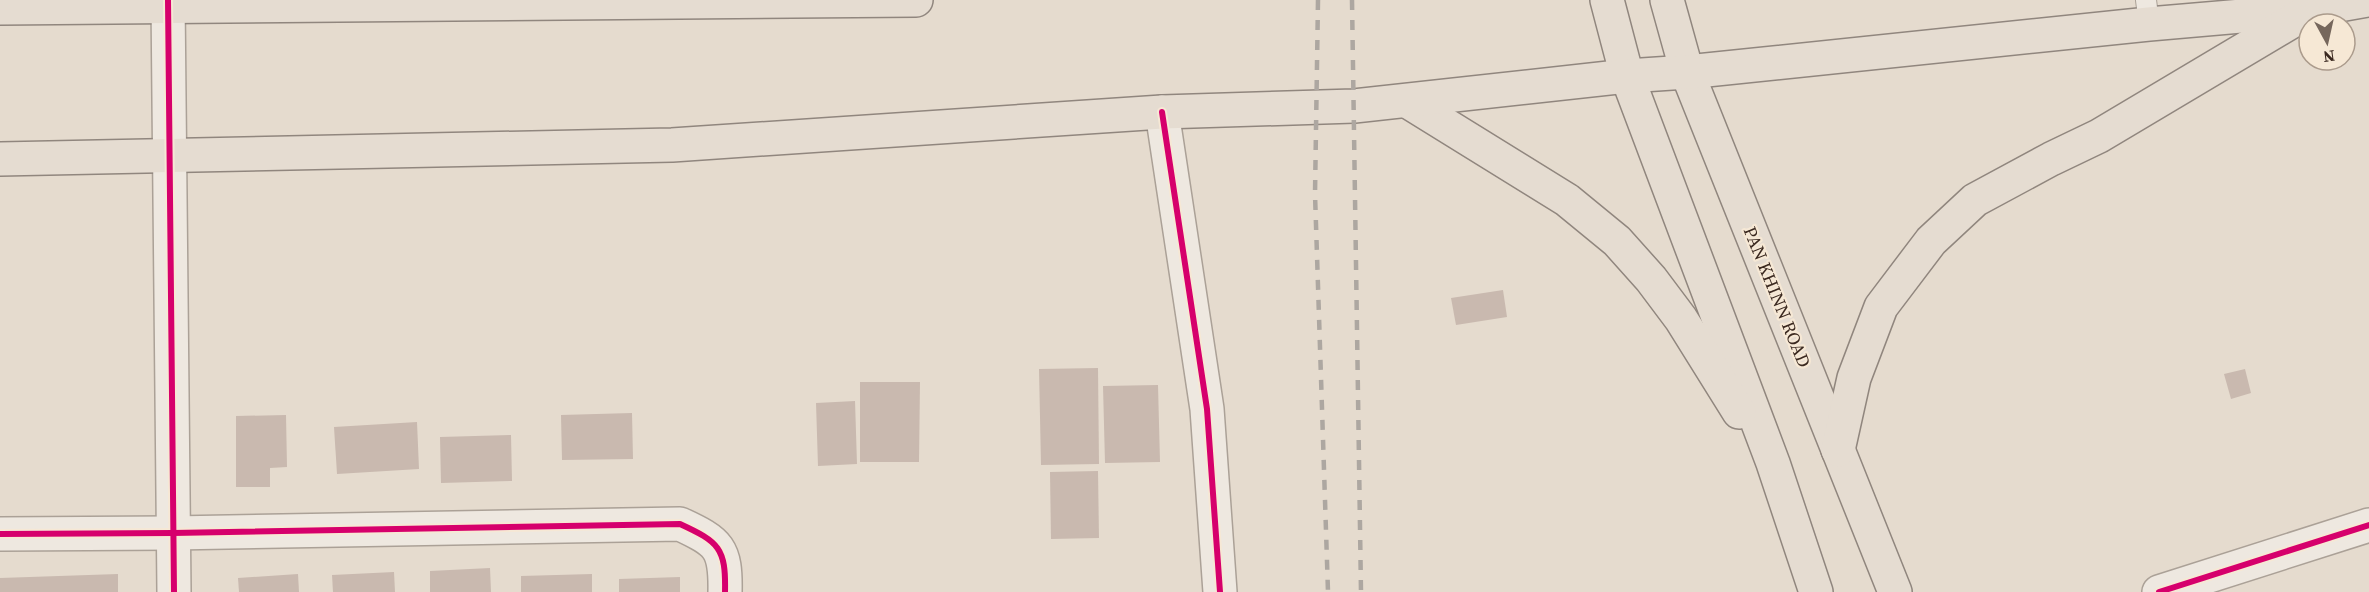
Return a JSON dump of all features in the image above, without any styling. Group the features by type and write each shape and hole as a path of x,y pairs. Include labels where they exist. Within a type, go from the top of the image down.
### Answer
{"main road":[{"path":"0,8 168,3 916,0"},
{"path":"1607,0 1627,76 1773,463 1816,592"},
{"name":"PAN KHINN ROAD","path":"1666,0 1687,72 1895,592"},
{"path":"0,159 672,145 1162,112 1317,108 1627,76 1687,72 2147,12 2311,10 2368,0"},
{"path":"1838,450 1854,378 1881,307 1931,241 1975,200 2050,159 2099,136 2311,10"},
{"path":"1407,100 1567,200 1617,241 1651,279 1681,319 1773,463"}],"street":[{"path":"168,3 174,592"},
{"path":"1162,112 1207,409 1220,592"},
{"path":"0,534 680,524 705,535 721,552 725,567 725,592"},
{"path":"2159,592 2369,525"}],"building":[{"path":"1503,290 1507,317 1456,325 1451,298"},
{"path":"1098,368 1099,464 1041,465 1039,369"},
{"path":"2245,369 2251,393 2231,399 2224,374"},
{"path":"860,382 920,382 919,462 860,462"},
{"path":"1158,385 1160,462 1105,463 1103,386"},
{"path":"855,401 857,464 818,466 816,403"},
{"path":"632,413 633,459 562,460 561,415"},
{"path":"286,415 287,467 270,468 270,487 236,487 236,416"},
{"path":"417,422 419,469 337,474 334,427"},
{"path":"511,435 512,481 441,483 440,437"},
{"path":"1098,471 1099,538 1051,539 1050,472"},
{"path":"490,568 491,592 430,592 430,571"},
{"path":"394,572 395,592 333,592 332,575"},
{"path":"118,574 118,592 0,592 0,578"},
{"path":"298,574 299,592 239,592 238,578"},
{"path":"592,574 592,592 521,592 521,576"},
{"path":"680,577 680,592 619,592 619,579"}],"railway":[{"path":"1318,0 1315,194 1328,592"},
{"path":"1352,0 1361,592"}],"cycle path":[{"path":"168,0 174,592"},
{"path":"1162,112 1207,409 1220,592"},
{"path":"0,534 680,524 704,536 718,548 724,565 725,592"},
{"path":"2159,592 2369,525"}]}
